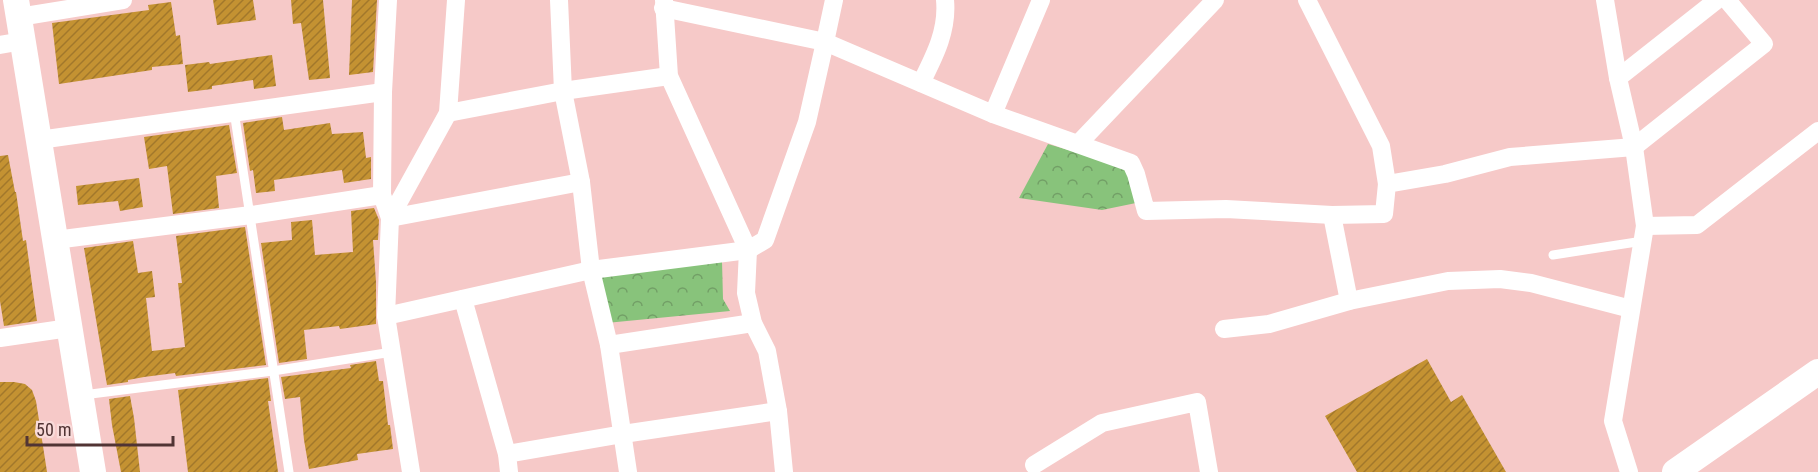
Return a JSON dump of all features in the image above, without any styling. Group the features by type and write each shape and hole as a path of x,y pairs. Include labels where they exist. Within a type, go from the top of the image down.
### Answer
{"street":[{"path":"93,472 39,140 15,26 123,0"},
{"path":"388,0 383,92 382,195 390,218 386,316 411,472"},
{"path":"390,218 448,113 456,0"},
{"path":"559,0 563,91 581,182 591,270 609,345 628,472"},
{"path":"386,316 591,270 748,250 765,240 807,122 834,0"},
{"path":"921,83 940,45 946,10 945,0"},
{"path":"993,114 1041,0"},
{"path":"1078,144 1215,0"},
{"path":"784,472 778,411 766,351 753,323 746,293 748,250 669,76 663,4 825,42 993,114 1131,163 1146,211 1226,209 1332,215 1384,214 1387,184 1381,146 1307,0"},
{"path":"1605,0 1618,78 1634,147 1644,234 1613,421 1629,472"},
{"path":"1618,78 1717,0"},
{"path":"1387,184 1445,174 1510,157 1634,147 1764,44 1727,0"},
{"path":"448,113 563,91 669,76"},
{"path":"39,140 383,92"},
{"path":"1644,234 1697,225 1818,131 1812,120 1818,117"},
{"path":"390,218 581,182"},
{"path":"55,240 251,215 382,195"},
{"path":"1332,215 1349,301"},
{"path":"1224,329 1269,324 1349,301 1448,281 1500,279 1531,283 1630,309"},
{"path":"463,299 508,463 623,434 778,411"},
{"path":"609,345 753,323"},
{"path":"0,338 69,328"},
{"path":"1675,472 1818,372"},
{"path":"1034,465 1102,423 1197,402 1209,472"}],"lane":[{"path":"234,111 289,472"},
{"path":"1553,255 1644,234"},
{"path":"80,396 273,371 392,352"}],"green space":[{"path":"1048,144 1126,167 1136,203 1102,210 1019,198"},
{"path":"722,261 723,299 730,311 596,324 590,278"}],"building":[{"path":"213,0 253,0 256,20 217,25"},
{"path":"291,0 323,0 330,78 309,80 301,23 293,24"},
{"path":"352,0 377,0 373,72 349,75"},
{"path":"171,2 176,36 180,35 183,64 152,67 152,70 59,84 52,23 149,10 148,5"},
{"path":"272,55 276,86 254,89 253,80 188,92 185,65 209,62 210,64"},
{"path":"282,117 284,130 330,123 332,134 363,132 366,158 371,157 371,179 344,183 342,170 274,180 275,191 256,193 253,170 250,171 243,123"},
{"path":"229,125 237,173 216,176 219,208 173,214 167,166 149,169 144,137"},
{"path":"8,155 23,241 26,240 37,321 4,326 0,301 0,156"},
{"path":"139,178 143,207 120,211 118,201 78,205 76,186"},
{"path":"374,208 379,220 378,240 373,240 376,324 340,329 339,326 304,330 307,359 279,363 261,243 292,240 291,222 312,220 315,255 353,252 351,211"},
{"path":"245,227 266,365 176,376 175,373 107,385 84,248 133,241 138,273 152,271 155,297 146,298 152,351 185,347 178,283 182,283 176,236"},
{"path":"1427,359 1451,402 1462,395 1506,472 1357,472 1325,416"},
{"path":"376,361 379,381 383,381 393,449 357,454 358,460 309,469 300,397 285,399 281,377 351,368 350,365"},
{"path":"268,378 271,401 268,401 278,472 188,472 178,390"},
{"path":"0,382 25,384 32,390 36,401 47,472 0,472"},
{"path":"130,396 140,472 121,472 112,425 109,399"}]}
